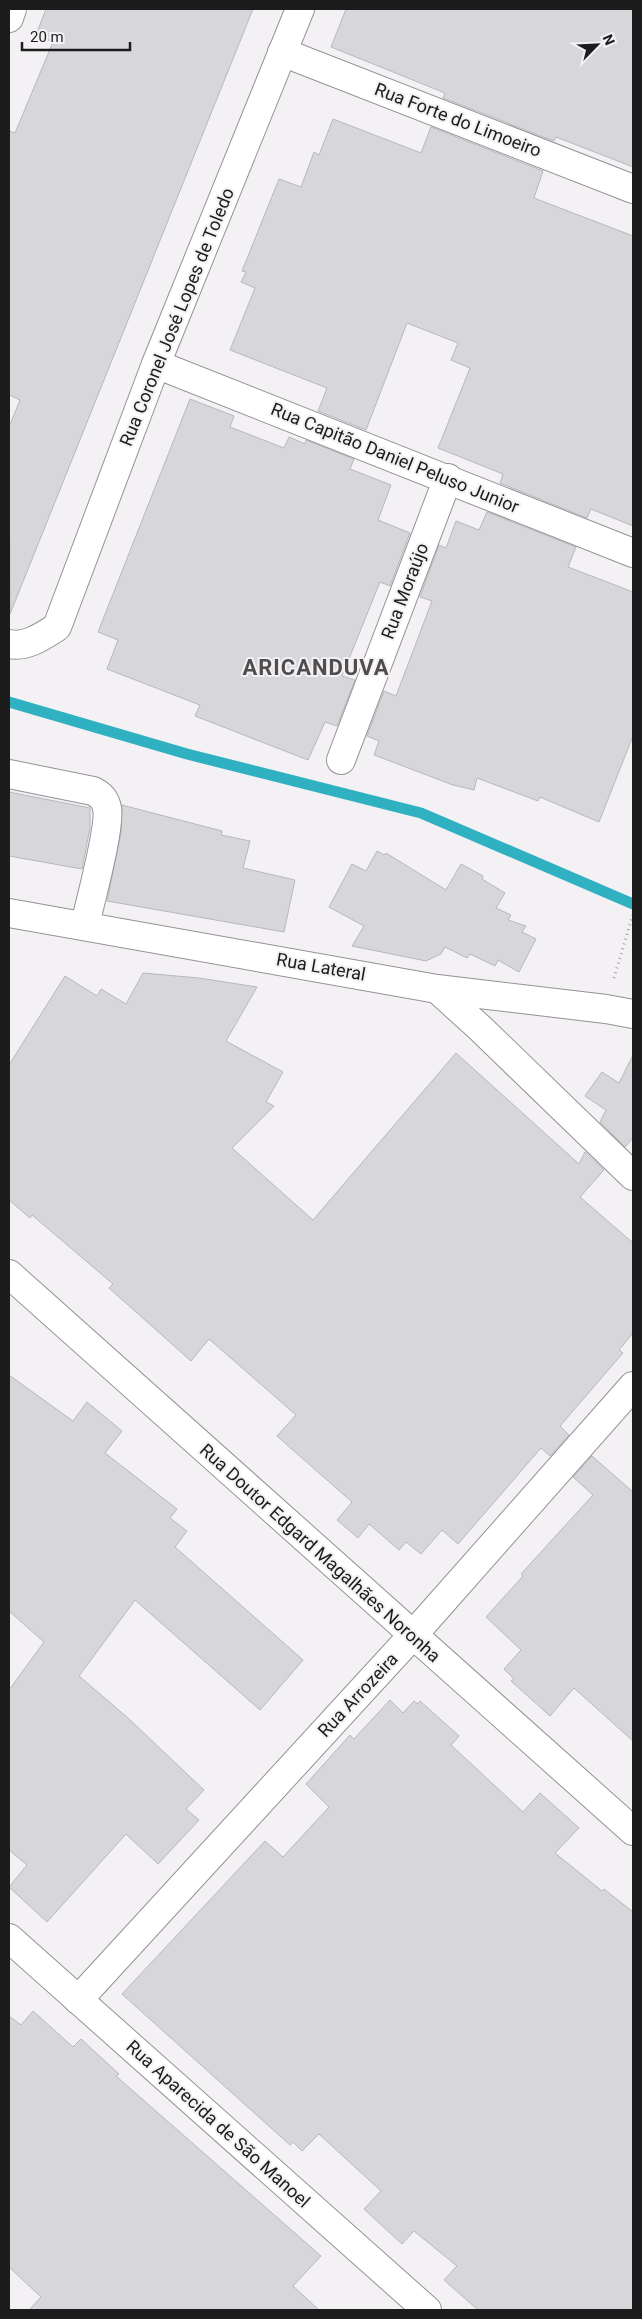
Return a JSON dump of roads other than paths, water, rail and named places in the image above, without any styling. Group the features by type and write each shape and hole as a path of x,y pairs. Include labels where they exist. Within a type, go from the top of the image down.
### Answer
{"street":[{"path":"9,18 12,9"},
{"name":"Rua Coronel José Lopes de Toledo","path":"9,644 15,646 39,639 57,627 156,364 300,9"},
{"name":"Rua Forte do Limoeiro","path":"282,52 633,189"},
{"name":"Rua Capitão Daniel Peluso Junior","path":"156,364 448,478 633,553"},
{"name":"Rua Moraújo","path":"341,760 448,478"},
{"path":"9,774 93,791 102,796 105,801 108,820 86,925"},
{"name":"Rua Lateral","path":"9,913 86,925 436,989 606,1008 633,1014"},
{"path":"436,989 633,1176"},
{"name":"Rua Doutor Edgard Magalhães Noronha","path":"9,1274 412,1636 633,1831"},
{"name":"Rua Arrozeira","path":"78,2000 412,1636 633,1386"},
{"name":"Rua Aparecida de São Manoel","path":"9,1938 427,2310"}],"waterway":[{"path":"9,702 187,754 421,813 633,904"}],"district":[{"name":"ARICANDUVA","path":"316,667"}]}
